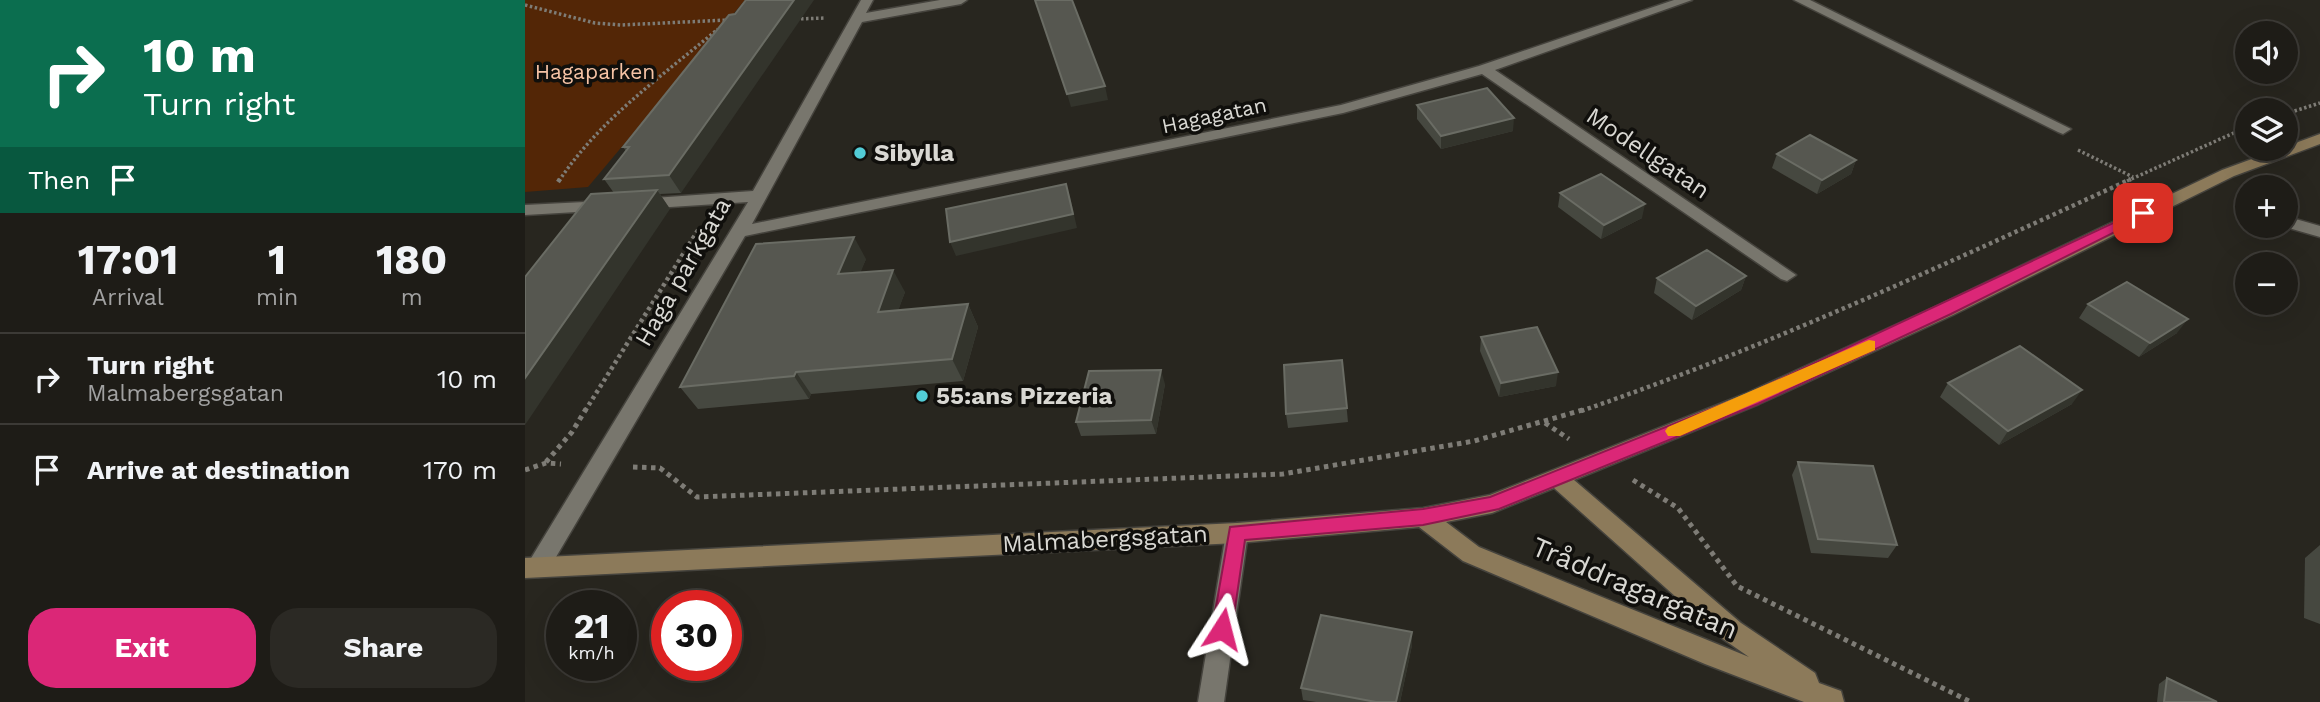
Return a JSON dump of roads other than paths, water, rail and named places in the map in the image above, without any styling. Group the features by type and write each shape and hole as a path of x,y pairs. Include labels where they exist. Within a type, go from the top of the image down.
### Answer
{"main road":[{"name":"Malmabergsgatan","path":"532,567 1237,533 1423,517 1492,504 1559,479 1776,388 2228,173 2320,139"},
{"name":"Tråddragargatan","path":"1559,479 1732,631 1834,701"},
{"name":"Tråddragargatan","path":"1423,517 1471,554 1714,656 1834,701"}],"street":[{"name":"Haga parkgata","path":"532,567 739,232 867,0"},
{"path":"855,19 961,0"},
{"name":"Hagagatan","path":"739,232 1319,114 1484,69 1686,0"},
{"path":"1800,0 2063,129"},
{"name":"Modellgatan","path":"1484,69 1787,275"},
{"path":"525,210 756,197"},
{"path":"2298,225 2320,232"},
{"path":"1211,702 1237,533"}],"place":[{"name":"Sibylla","path":"860,153"},
{"name":"55:ans Pizzeria","path":"922,396"}],"park label":[{"name":"Hagaparken","path":"595,71"}]}
